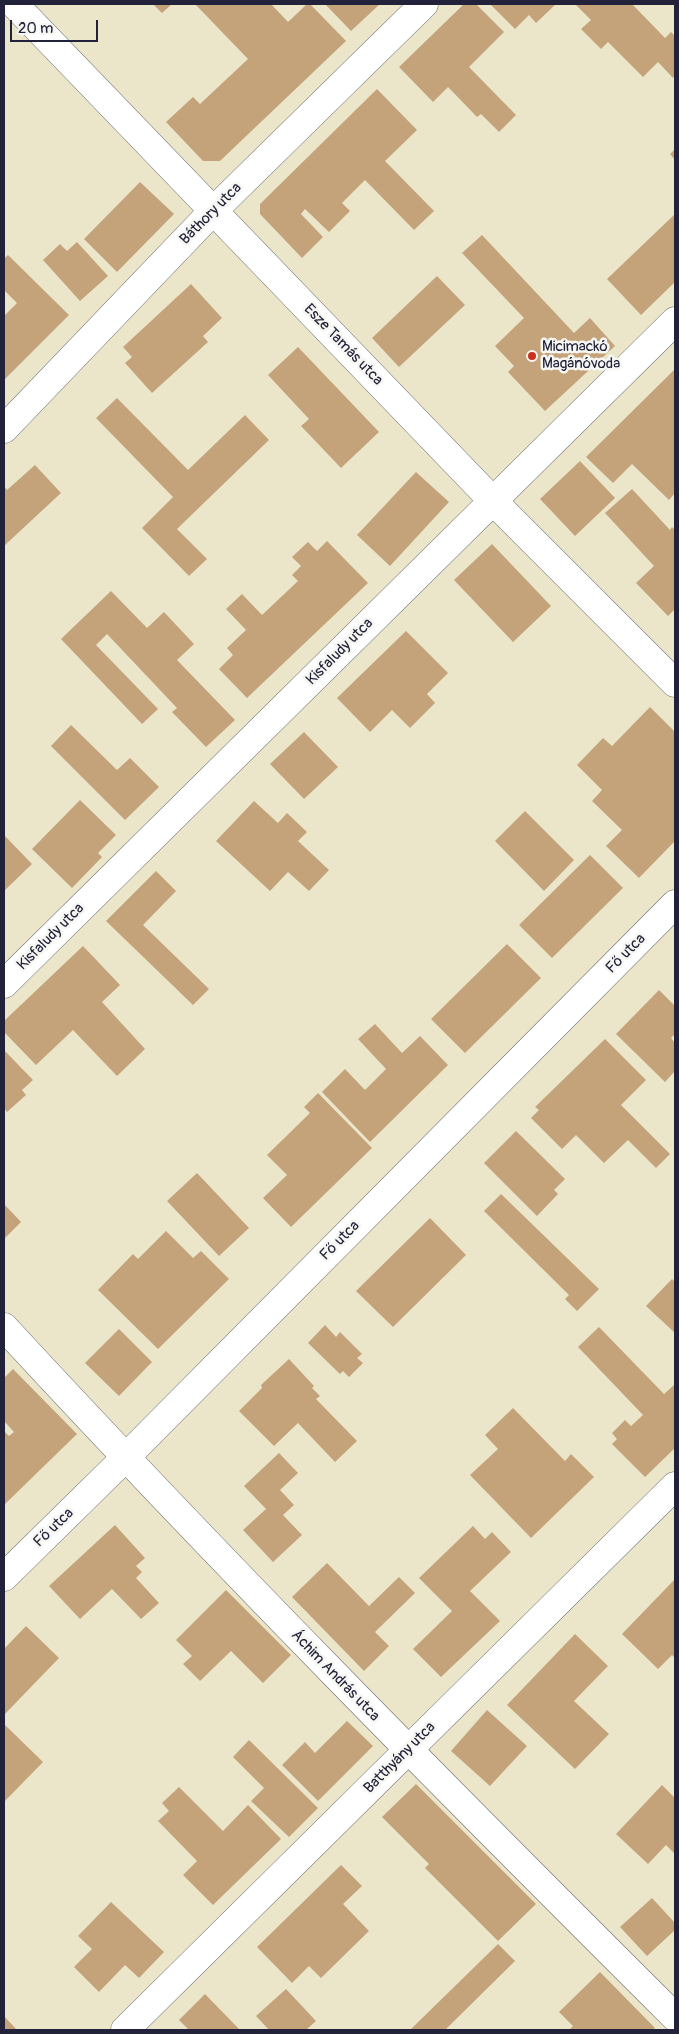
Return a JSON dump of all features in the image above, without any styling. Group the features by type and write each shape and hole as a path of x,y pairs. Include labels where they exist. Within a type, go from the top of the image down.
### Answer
{"street":[{"name":"Esze Tamás utca","path":"14,4 493,501 675,683"},
{"name":"Báthory utca","path":"4,429 213,211 424,4"},
{"name":"Kisfaludy utca","path":"4,984 675,321"},
{"name":"Fő utca","path":"4,1577 125,1458 675,904"},
{"name":"Áchim András utca","path":"4,1328 125,1458 408,1751 675,2017"},
{"name":"Batthyány utca","path":"125,2030 675,1486"}],"building":[{"path":"153,4 172,4 162,13"},
{"path":"195,4 271,4 288,22 307,4 310,4 346,41 220,161 203,161 166,122 193,97 200,104 248,59"},
{"path":"325,4 380,4 351,31"},
{"path":"464,4 476,4 504,32 469,67 516,115 499,132 481,114 477,117 448,87 433,102 399,67"},
{"path":"490,4 556,4 536,23 529,15 515,29"},
{"path":"575,4 632,4 665,38 671,32 675,36 675,75 673,78 658,62 643,77 608,42 601,49 581,29 591,20"},
{"path":"377,89 417,130 385,161 434,211 414,230 365,180 342,203 350,211 329,232 305,209 301,214 323,237 302,258 260,214 260,204"},
{"path":"675,149 675,160 670,154"},
{"path":"140,182 174,214 117,272 84,239"},
{"path":"675,214 675,282 641,315 607,279"},
{"path":"482,235 574,333 590,318 615,346 545,411 508,372 514,366 495,346 524,318 462,253"},
{"path":"77,242 108,276 80,301 43,260 60,244 67,251"},
{"path":"8,255 69,315 4,380 4,316 17,303 4,290 4,259"},
{"path":"437,276 465,305 399,367 372,338"},
{"path":"191,284 222,318 203,336 208,342 152,393 125,363 132,357 123,347"},
{"path":"298,347 379,432 341,468 301,426 309,419 268,375"},
{"path":"675,369 675,493 669,500 632,464 613,483 586,457"},
{"path":"117,398 188,470 245,415 269,440 177,529 207,559 189,576 142,528 173,497 96,418"},
{"path":"580,461 615,498 575,536 540,499"},
{"path":"35,465 61,493 4,546 4,486 7,490"},
{"path":"416,472 449,502 390,566 357,535"},
{"path":"632,489 670,530 672,527 675,530 675,609 668,616 636,583 654,566 605,513"},
{"path":"327,541 368,583 247,698 219,669 233,655 227,648 246,630 226,609 242,594 262,615 298,581 292,575 301,566 292,557 308,542 317,551"},
{"path":"492,544 551,606 513,642 454,580"},
{"path":"111,591 147,628 164,612 194,644 177,660 235,720 206,747 172,712 177,708 107,634 96,645 158,709 142,724 61,639"},
{"path":"406,631 448,673 427,694 435,703 410,728 392,710 370,732 337,698"},
{"path":"650,707 675,732 675,841 639,878 606,846 622,830 592,801 602,790 577,765 603,738 612,746"},
{"path":"71,725 117,770 130,758 159,787 125,820 51,746"},
{"path":"304,732 338,767 304,799 270,764"},
{"path":"80,800 116,835 98,853 102,857 72,888 32,849"},
{"path":"254,801 278,823 287,813 307,832 298,841 329,870 309,891 288,872 270,891 216,841"},
{"path":"525,811 574,860 544,891 495,841"},
{"path":"4,835 32,864 4,891"},
{"path":"590,855 623,888 552,958 519,925"},
{"path":"156,871 176,891 143,925 209,989 193,1005 106,921"},
{"path":"507,944 541,978 465,1053 431,1019"},
{"path":"83,946 120,985 102,1002 145,1049 117,1076 73,1030 36,1065 4,1032 4,1021"},
{"path":"659,990 675,1006 675,1034 671,1038 675,1043 675,1071 665,1082 616,1034"},
{"path":"375,1024 402,1053 420,1036 448,1065 370,1142 322,1092 345,1069 365,1090 386,1069 358,1039"},
{"path":"605,1039 646,1080 621,1105 670,1154 656,1168 628,1140 604,1163 576,1135 562,1149 531,1118 539,1110 535,1107"},
{"path":"4,1050 33,1080 22,1090 26,1095 7,1112 4,1108"},
{"path":"318,1093 372,1148 291,1227 263,1198 287,1175 267,1155 310,1113 304,1107"},
{"path":"516,1131 565,1179 554,1190 558,1194 537,1216 484,1163"},
{"path":"197,1173 249,1228 219,1256 167,1201"},
{"path":"501,1194 599,1289 577,1311 565,1299 569,1295 484,1211"},
{"path":"4,1204 21,1222 4,1239"},
{"path":"430,1218 466,1255 393,1327 356,1291"},
{"path":"166,1231 193,1258 201,1251 229,1279 158,1349 98,1290 133,1254 138,1259"},
{"path":"672,1279 675,1282 675,1333 646,1306"},
{"path":"325,1325 336,1337 340,1332 362,1354 357,1358 363,1363 349,1377 343,1371 340,1374 308,1343"},
{"path":"599,1327 664,1394 675,1386 675,1448 645,1477 612,1444 617,1439 612,1433 625,1420 631,1426 643,1415 578,1347"},
{"path":"119,1329 152,1362 119,1396 85,1363"},
{"path":"289,1359 314,1386 312,1388 320,1396 316,1399 357,1441 335,1462 298,1423 274,1446 239,1411 262,1388 261,1385"},
{"path":"13,1369 77,1434 4,1505 4,1431 9,1436 14,1432 4,1421 4,1378"},
{"path":"513,1408 565,1461 571,1454 594,1477 531,1538 470,1475 498,1449 485,1435"},
{"path":"279,1453 298,1473 280,1490 294,1505 283,1515 302,1535 273,1562 243,1530 266,1509 244,1486"},
{"path":"115,1525 145,1558 136,1566 142,1572 136,1578 159,1603 141,1619 112,1589 80,1619 49,1586"},
{"path":"473,1526 485,1539 492,1532 511,1552 470,1591 500,1621 441,1677 413,1649 452,1611 419,1578"},
{"path":"327,1563 369,1606 399,1577 415,1593 375,1632 389,1646 364,1671 292,1597"},
{"path":"675,1579 675,1658 672,1655 658,1669 622,1634"},
{"path":"226,1590 291,1655 263,1683 231,1651 200,1681 183,1664 192,1656 176,1640"},
{"path":"26,1626 59,1658 4,1715 4,1649"},
{"path":"575,1634 608,1666 574,1701 609,1734 575,1769 507,1705"},
{"path":"487,1710 527,1746 490,1786 451,1751"},
{"path":"347,1721 373,1746 318,1801 282,1765 305,1742 315,1753"},
{"path":"4,1724 43,1762 4,1802"},
{"path":"249,1740 318,1808 289,1837 251,1801 264,1788 233,1757"},
{"path":"416,1784 536,1904 498,1941 425,1868 429,1864 382,1817"},
{"path":"662,1785 675,1798 675,1854 666,1845 648,1864 616,1834"},
{"path":"179,1787 223,1831 248,1805 281,1839 213,1905 183,1875 197,1861 158,1821 169,1811 162,1803"},
{"path":"341,1865 362,1886 343,1904 369,1931 321,1978 309,1966 292,1983 257,1947"},
{"path":"652,1898 675,1923 675,1930 647,1956 620,1927"},
{"path":"111,1902 164,1952 139,1978 125,1965 99,1992 74,1967 92,1949 78,1936"},
{"path":"498,1944 515,1961 445,2030 410,2030"},
{"path":"600,1972 655,2028 652,2030 569,2030 573,2026 559,2012"},
{"path":"286,1989 316,2021 306,2030 269,2030 256,2016"},
{"path":"205,1994 240,2030 189,2030 179,2020"},
{"path":"4,2016 17,2030 4,2030"}],"place":[{"name":"Micimackó Magánóvoda","path":"532,356"}]}
